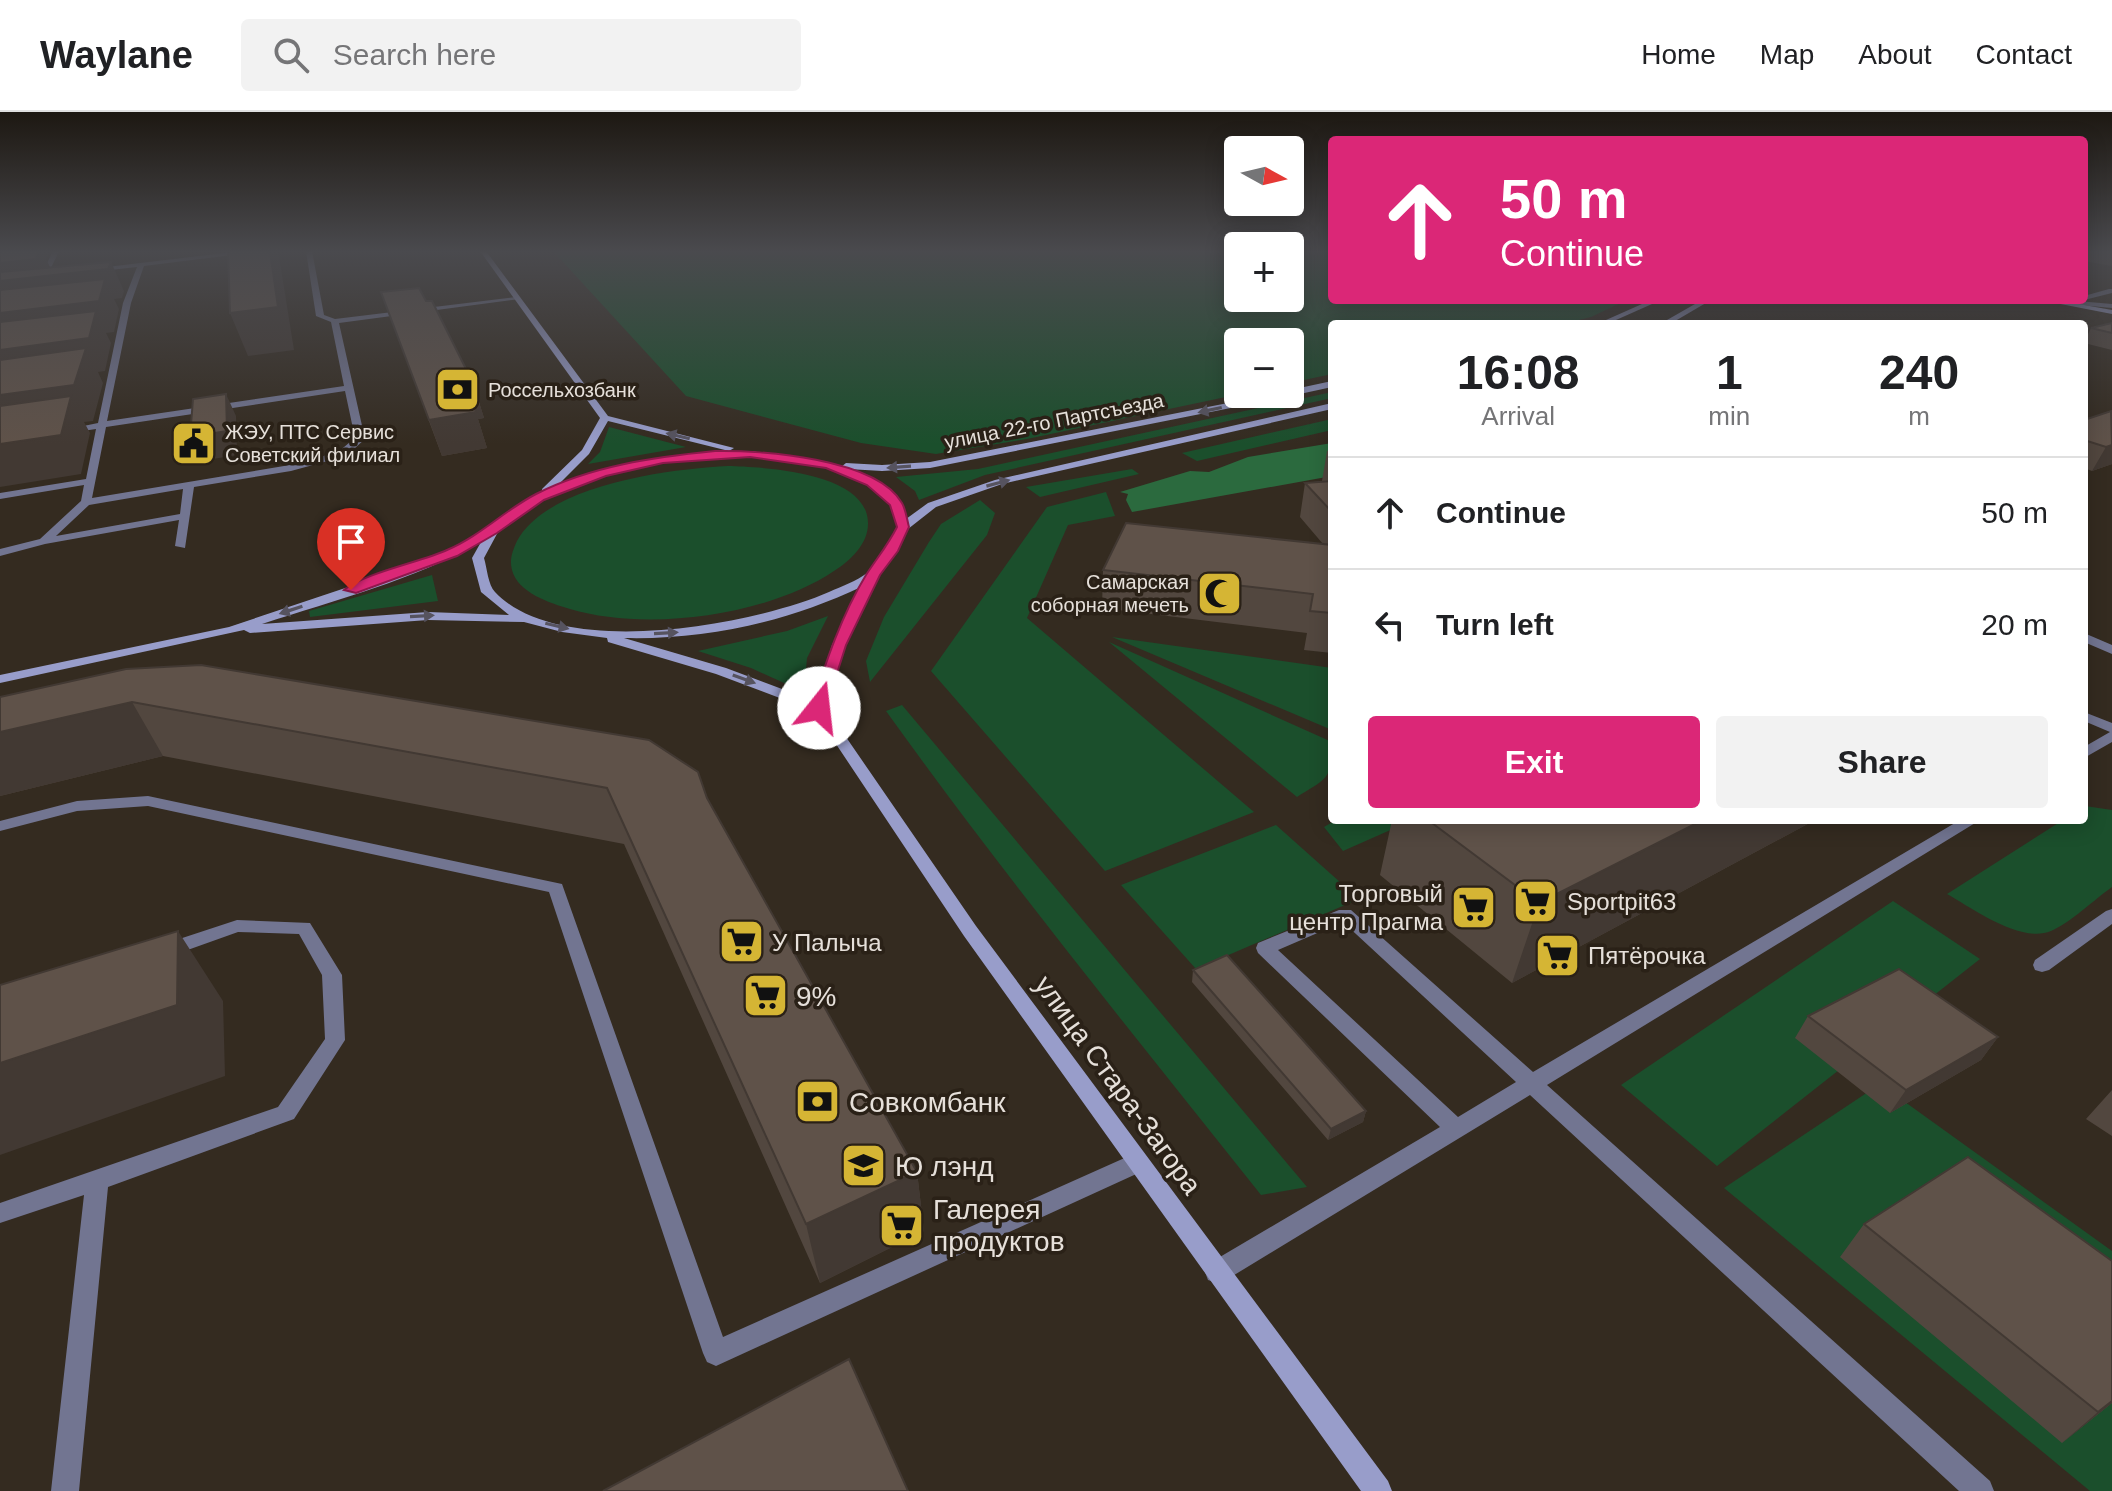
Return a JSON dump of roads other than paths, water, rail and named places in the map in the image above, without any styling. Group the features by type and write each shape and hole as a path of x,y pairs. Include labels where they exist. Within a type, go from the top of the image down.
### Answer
{"main road":[{"path":"232,630 428,616 525,619 588,633 721,671 819,708 839,645 873,575 891,551 903,527 896,503 871,482 828,465 750,454 605,418 528,315"},
{"name":"улица 22-го Партсъезда","path":"1304,390 1328,385"},
{"name":"улица 22-го Партсъезда","path":"828,465 882,468 930,465 1224,407"},
{"name":"улица 22-го Партсъезда","path":"903,527 932,505 999,482 1328,407"},
{"path":"0,679 232,630 409,571 453,553 493,530 539,497 586,452 605,418"},
{"path":"539,497 602,473 663,460 750,454"},
{"path":"493,530 478,558 487,592 525,619"},
{"path":"588,633 670,633 755,622 820,602 873,575"},
{"name":"улица Стара-Загора","path":"819,708 970,931 1378,1491"}],"street":[{"path":"86,502 124,315"},
{"path":"320,315 335,321 381,315"},
{"path":"44,541 86,502 291,468 342,454 360,439 335,321"},
{"path":"105,339 120,337"},
{"path":"98,378 112,376"},
{"path":"58,432 350,388"},
{"path":"0,496 91,481"},
{"path":"181,546 189,485"},
{"path":"0,553 44,541 185,516"},
{"path":"2088,639 2112,650"},
{"path":"2088,718 2112,728"},
{"path":"2088,751 2112,736"},
{"path":"0,826 77,806 148,801 556,888 716,1353 1137,1163"},
{"path":"1217,1272 1965,824"},
{"path":"1456,1129 1265,948 1345,914 1980,1491"},
{"path":"2042,965 2112,915"},
{"path":"0,1213 286,1113 335,1040 332,975 304,928 237,926 148,956"},
{"path":"65,1491 97,1181"}],"place":[{"name":"Россельхозбанк","path":"457,390"},
{"name":"ЖЭУ, ПТС Сервис Советский филиал","path":"194,444"},
{"name":"Самарская соборная мечеть","path":"1220,594"},
{"name":"Sportpit63","path":"1536,901"},
{"name":"Торговый центр Прагма","path":"1474,907"},
{"name":"У Палыча","path":"741,942"},
{"name":"Пятёрочка","path":"1557,955"},
{"name":"9%","path":"765,996"},
{"name":"Совкомбанк","path":"818,1102"},
{"name":"Ю лэнд","path":"864,1166"},
{"name":"Галерея продуктов","path":"902,1225"}]}
